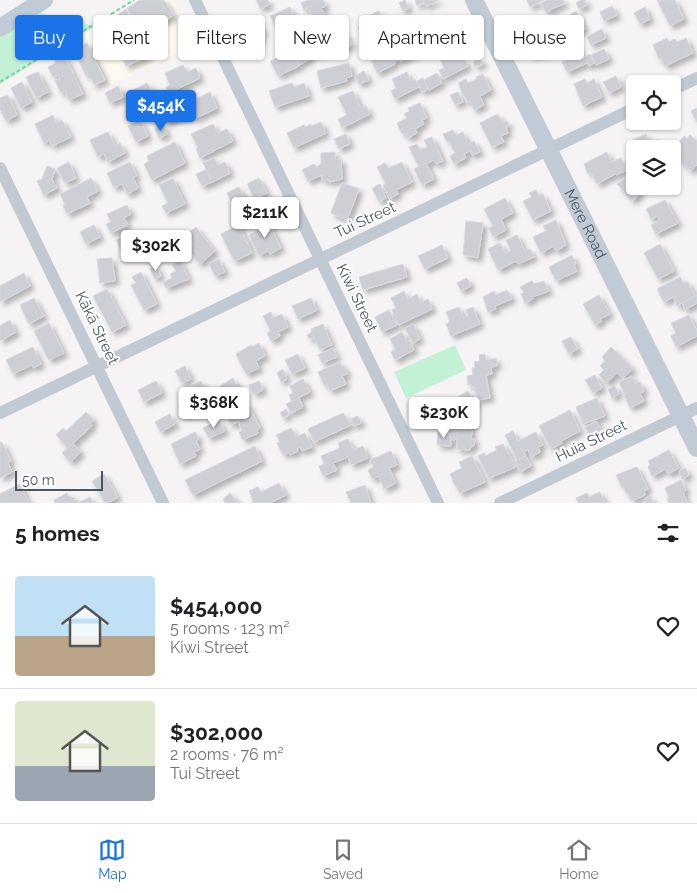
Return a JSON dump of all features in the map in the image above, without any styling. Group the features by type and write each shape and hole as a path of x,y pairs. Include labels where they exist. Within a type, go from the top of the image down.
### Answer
{"street":[{"path":"0,28 44,0"},
{"name":"Kiwi Street","path":"195,0 438,503"},
{"name":"Mere Road","path":"474,0 548,150 689,412 697,448"},
{"path":"681,86 697,78"},
{"name":"Tui Street","path":"0,413 626,112"},
{"name":"Kākā Street","path":"0,168 163,503"},
{"name":"Huia Street","path":"500,503 689,412"}],"path":[{"path":"0,82 134,0"}],"shaded area":[{"path":"139,0 173,0 181,15 178,15 178,54 168,58 168,15 115,15"},
{"path":"93,28 93,52 84,34"},
{"path":"97,60 164,60 110,85"}],"green space":[{"path":"83,23 93,26 83,33"},
{"path":"15,29 15,60 39,60 0,84 0,38"},
{"path":"455,345 466,370 406,398 394,372"}],"building":[{"path":"140,0 164,0 174,15 168,19 168,15 130,15 127,8"},
{"path":"256,0 268,0 270,4 261,9"},
{"path":"308,0 323,0 326,6 321,8 325,15 312,15 308,8 304,10 301,3"},
{"path":"405,0 409,8 403,11 399,3"},
{"path":"415,0 439,0 426,6 424,2 417,6"},
{"path":"527,0 544,0 530,7"},
{"path":"547,0 563,0 565,3 546,12 541,3"},
{"path":"585,0 587,5 579,9 576,3"},
{"path":"657,0 675,0 684,19 670,26"},
{"path":"612,6 617,15 604,21 600,12"},
{"path":"290,7 294,15 275,15 274,23 270,16"},
{"path":"645,7 650,19 640,24 634,13"},
{"path":"126,9 129,15 117,15"},
{"path":"379,11 381,15 370,15"},
{"path":"576,11 578,15 570,15"},
{"path":"602,29 606,38 591,45 587,37"},
{"path":"667,38 669,42 675,39 677,42 686,38 693,53 665,66 661,58 659,59 653,45"},
{"path":"87,43 93,55 93,60 95,60 105,80 94,85 89,74 86,76 78,60 83,60 83,45"},
{"path":"604,49 609,59 596,65 591,55"},
{"path":"590,54 594,63 589,66 587,63 567,72 562,62 584,60 584,57"},
{"path":"275,59 296,60 299,66 278,76 270,61"},
{"path":"54,60 66,60 83,94 69,100 65,91 61,93 55,81 60,79 58,75 53,77 48,67 56,63"},
{"path":"123,60 140,60 126,66"},
{"path":"297,60 308,60 299,65"},
{"path":"371,60 397,60 394,62 395,64 377,73"},
{"path":"440,60 465,60 468,66 443,79 439,70 444,68"},
{"path":"481,60 483,64 475,67 473,62"},
{"path":"349,63 352,76 346,78 347,81 321,88 317,71"},
{"path":"183,65 187,72 196,68 200,78 169,93 166,87 170,85 165,73"},
{"path":"364,71 369,80 359,84 355,76"},
{"path":"38,72 48,92 36,98 26,77"},
{"path":"407,72 411,81 415,79 419,87 395,99 391,91 396,88 392,79"},
{"path":"437,73 442,83 429,90 424,80"},
{"path":"483,74 491,90 480,96 484,105 474,110 470,101 467,102 458,83 466,79 468,83"},
{"path":"616,76 621,87 609,93 603,82"},
{"path":"423,78 428,89 422,92 417,81"},
{"path":"585,79 587,83 594,79 602,97 583,106 574,84"},
{"path":"22,82 32,102 21,108 11,88"},
{"path":"147,83 155,97 137,106 129,92"},
{"path":"292,83 294,87 304,83 309,96 275,107 269,91"},
{"path":"118,86 123,97 110,103 105,93"},
{"path":"353,91 361,108 366,106 370,114 342,128 338,119 347,115 338,97"},
{"path":"210,92 217,108 194,119 188,108 197,101 196,99"},
{"path":"458,92 463,102 455,105 450,95"},
{"path":"8,95 17,115 6,121 0,109 0,98"},
{"path":"174,103 181,116 166,123 160,110"},
{"path":"420,103 427,118 422,120 424,124 415,129 417,133 408,138 405,133 402,134 397,123 407,118 404,114 410,111 408,108"},
{"path":"697,108 697,122 691,111"},
{"path":"498,114 502,123 507,121 509,125 506,127 508,133 501,136 504,142 492,147 480,123"},
{"path":"53,115 56,123 62,120 71,137 52,146 49,140 44,143 35,124"},
{"path":"140,120 148,136 136,142 128,126"},
{"path":"321,122 326,133 294,148 287,133 304,125 305,127 311,124 312,126"},
{"path":"213,124 218,133 227,129 233,141 200,158 196,149 198,148 191,134"},
{"path":"163,125 167,134 159,138 155,129"},
{"path":"453,130 456,135 463,132 468,144 474,141 480,152 472,155 470,151 464,154 466,158 454,164 450,156 455,153 443,134"},
{"path":"108,132 115,146 120,143 125,153 108,162 104,154 98,157 90,140"},
{"path":"346,134 350,144 339,149 334,139"},
{"path":"646,134 649,140 632,140"},
{"path":"690,135 697,141 697,165 691,171 681,162 680,140 684,136 687,139"},
{"path":"432,137 443,161 436,164 434,160 419,167 409,147 417,144 420,150 427,147 424,140"},
{"path":"175,142 185,163 152,180 144,164 149,161 147,156"},
{"path":"335,152 335,160 341,159 342,179 329,182 329,180 322,180 322,175 308,181 302,170 314,164 316,167 321,164 321,153"},
{"path":"607,152 611,162 621,158 626,170 597,184 591,172 588,174 584,164"},
{"path":"214,158 218,165 225,162 230,173 212,182 203,163"},
{"path":"69,162 76,178 65,183 57,168"},
{"path":"130,162 137,176 133,177 138,188 127,194 122,184 114,188 107,173"},
{"path":"402,162 412,182 396,190 398,194 389,199 383,185 386,184 377,167 385,163 388,168"},
{"path":"426,163 434,179 422,185 414,169"},
{"path":"47,166 55,169 52,179 57,188 44,195 37,181 42,179"},
{"path":"206,170 212,182 202,186 196,174"},
{"path":"91,178 98,191 87,197 90,203 67,214 60,194"},
{"path":"173,178 185,204 166,213 162,206 168,203 159,185"},
{"path":"259,178 267,193 255,199 247,184"},
{"path":"626,178 626,194 617,184"},
{"path":"342,183 359,189 347,220 331,213"},
{"path":"380,184 386,198 379,202 372,188"},
{"path":"239,187 252,212 239,218 227,193"},
{"path":"536,190 539,196 543,194 551,211 533,220 523,201 532,197 529,193"},
{"path":"627,195 639,195 632,201"},
{"path":"505,198 513,213 501,219 506,230 493,237 489,228 493,226 484,209"},
{"path":"665,200 678,223 656,234 651,225 660,221 657,216 651,219 646,209"},
{"path":"127,205 131,214 124,218 128,225 111,233 106,224 111,222 107,214"},
{"path":"267,219 281,248 270,254 268,251 259,255 249,235 261,229 259,223"},
{"path":"556,220 566,245 556,251 554,246 541,253 533,237 546,231 543,226"},
{"path":"466,221 483,223 478,258 463,255"},
{"path":"94,225 100,237 86,244 80,232"},
{"path":"239,225 252,253 234,261 221,234"},
{"path":"196,227 215,251 200,264 188,249 193,245 185,236"},
{"path":"129,234 134,243 121,249 116,240"},
{"path":"517,235 525,251 530,249 534,257 518,264 516,261 498,270 488,249 500,243 506,253 511,251 506,240"},
{"path":"660,244 674,271 658,279 644,253"},
{"path":"442,245 448,258 425,269 418,256"},
{"path":"572,255 577,271 556,281 549,267"},
{"path":"112,258 115,281 100,283 97,259"},
{"path":"219,259 225,272 215,276 209,264"},
{"path":"180,261 189,279 166,288 163,282 172,278 170,274 176,271 172,265"},
{"path":"403,264 407,277 363,290 359,277"},
{"path":"156,266 161,276 155,279 150,269"},
{"path":"141,272 157,304 144,310 131,285 136,283 132,277"},
{"path":"24,273 30,286 0,302 0,286"},
{"path":"680,277 684,284 688,282 695,296 677,306 673,297 664,302 657,289"},
{"path":"467,278 471,286 461,291 457,283"},
{"path":"532,281 534,284 544,281 549,291 532,297 533,299 525,303 521,294 524,293 520,287"},
{"path":"107,289 126,325 112,332 93,296"},
{"path":"507,290 512,299 495,306 496,309 488,312 483,297 494,291 496,295"},
{"path":"404,291 408,299 417,294 421,303 428,299 432,309 399,325 392,310 396,308 391,298"},
{"path":"599,295 610,314 600,319 602,321 595,325 583,304"},
{"path":"697,296 697,303 685,310 682,303"},
{"path":"34,298 44,316 29,324 20,305"},
{"path":"311,298 317,310 298,319 292,306"},
{"path":"459,307 463,317 468,316 466,310 473,307 480,324 451,336 446,324 450,322 446,312"},
{"path":"389,310 397,325 382,332 375,317"},
{"path":"271,312 273,318 282,314 288,327 278,332 280,336 271,341 267,333 271,331 263,316"},
{"path":"689,315 697,331 697,336 676,347 671,336 676,333 671,323"},
{"path":"10,320 16,332 0,341 0,326"},
{"path":"49,323 64,353 49,360 34,331"},
{"path":"323,324 332,345 320,350 314,337 309,339 307,335 312,332 311,329"},
{"path":"413,324 420,339 413,343 405,328"},
{"path":"402,332 407,342 410,341 414,350 395,360 391,352 395,349 390,339"},
{"path":"571,337 578,349 569,354 562,341"},
{"path":"259,343 265,356 256,361 259,368 246,374 236,354 251,345 252,347"},
{"path":"33,347 41,364 33,368 32,365 13,374 6,360"},
{"path":"611,347 633,369 623,378 617,373 607,383 599,375 604,370 600,366 605,361 602,357"},
{"path":"333,348 337,357 322,363 318,355"},
{"path":"298,354 305,368 292,374 285,360"},
{"path":"485,354 486,360 496,358 497,366 491,367 492,374 486,375 490,398 477,400 475,387 472,387 471,384 468,385 467,376 473,375 472,368 475,368 474,362 480,361 479,355"},
{"path":"340,362 347,374 342,376 346,384 330,391 327,384 324,385 318,372"},
{"path":"185,366 191,379 182,383 175,371"},
{"path":"283,369 287,379 281,382 277,373"},
{"path":"595,375 602,388 593,393 585,380"},
{"path":"632,376 636,384 640,382 644,391 640,393 644,401 630,408 619,382"},
{"path":"233,378 244,399 219,411 214,401 225,396 220,386"},
{"path":"303,379 310,392 292,401 289,395 293,393 290,386"},
{"path":"156,381 162,393 144,402 138,390"},
{"path":"201,381 205,391 196,395 191,385"},
{"path":"259,381 263,390 254,394 249,385"},
{"path":"615,386 619,394 612,398 608,389"},
{"path":"468,391 476,405 455,417 447,404"},
{"path":"193,397 199,407 183,415 178,406"},
{"path":"299,398 303,407 291,413 286,404"},
{"path":"597,398 605,416 583,424 576,407"},
{"path":"248,404 260,428 257,430 258,433 243,440 239,432 242,431 238,422 231,425 226,415"},
{"path":"286,409 289,415 283,418 280,413"},
{"path":"570,410 580,431 561,441 562,443 551,449 539,426"},
{"path":"86,412 94,420 90,423 92,426 68,448 56,435 63,428 66,431"},
{"path":"343,413 351,425 314,442 308,429"},
{"path":"170,414 175,424 161,432 155,422"},
{"path":"358,416 361,423 354,426 351,419"},
{"path":"469,417 472,424 469,426 472,431 471,439 475,439 474,446 471,446 470,450 457,449 457,438 453,441 446,428"},
{"path":"219,420 225,431 209,438 203,428"},
{"path":"596,421 602,432 590,437 585,427"},
{"path":"291,428 296,437 305,433 312,447 302,451 300,447 297,449 298,451 290,455 289,452 283,455 277,443 280,442 276,435"},
{"path":"513,431 518,441 536,432 543,445 538,447 540,452 531,457 528,450 524,452 526,456 517,460 505,435"},
{"path":"195,432 199,439 196,441 200,449 194,452 196,456 180,464 171,444"},
{"path":"438,432 448,433 451,446 437,445"},
{"path":"348,439 354,450 363,446 368,458 351,465 348,457 333,463 337,470 323,476 319,466 324,464 321,456 340,448 338,443"},
{"path":"2,442 11,461 8,463 12,472 0,478 0,443"},
{"path":"73,443 81,452 71,462 62,453"},
{"path":"503,444 516,467 489,478 478,456 484,453 485,456 497,450 495,447"},
{"path":"255,446 262,461 193,495 185,480"},
{"path":"669,450 679,468 668,474 666,469 652,476 648,467 650,465 648,461"},
{"path":"391,451 397,465 389,468 396,483 384,489 379,476 372,479 368,470 374,467 370,460"},
{"path":"472,456 485,482 460,493 450,474 462,468 459,462"},
{"path":"526,456 531,466 520,472 515,461"},
{"path":"637,467 648,489 644,491 645,495 632,501 616,475"},
{"path":"685,468 689,475 682,479 679,471"},
{"path":"104,474 118,497 108,503 105,503 92,481"},
{"path":"681,480 686,490 683,492 687,502 669,503 665,488"},
{"path":"279,483 286,495 270,503 253,503 249,491 258,487 261,492"},
{"path":"20,484 29,503 0,503 0,494"},
{"path":"365,485 371,503 351,503 346,492"},
{"path":"600,492 605,503 578,503 576,498 587,493 589,497"},
{"path":"67,493 68,496 75,498 74,503 55,503 54,500"},
{"path":"230,493 238,503 224,503 223,499"},
{"path":"650,496 653,503 643,503 645,502 644,499"},
{"path":"90,497 93,503 78,503"}]}
